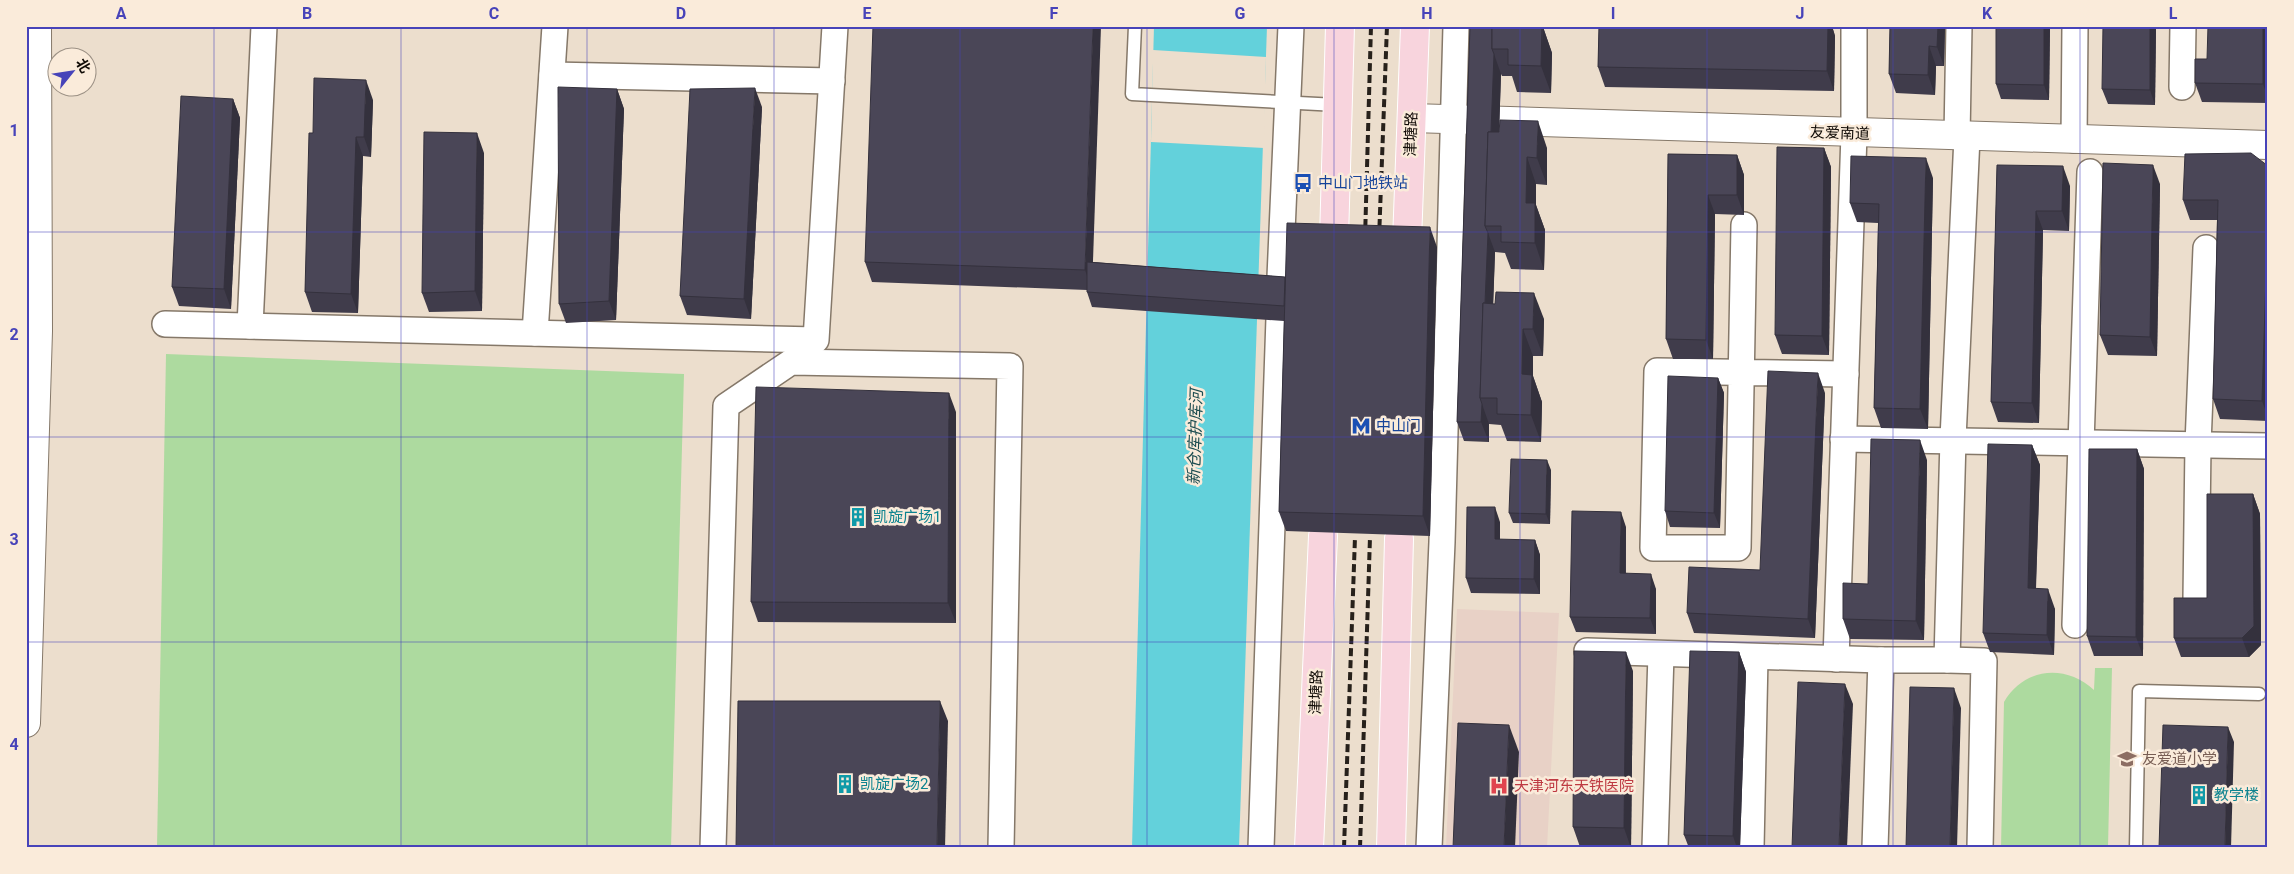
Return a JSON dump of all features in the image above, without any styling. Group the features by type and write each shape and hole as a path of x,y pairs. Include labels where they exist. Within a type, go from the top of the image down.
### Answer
{"main road":[{"path":"1334,239 1336,104 1340,26"},
{"name":"津塘路","path":"1407,241 1415,26"},
{"name":"津塘路","path":"1310,848 1323,536"},
{"path":"1391,848 1399,539"}],"street":[{"path":"26,723 38,331 37,26"},
{"path":"250,326 264,26"},
{"path":"535,333 555,26"},
{"path":"166,324 816,340 835,26"},
{"path":"1280,277 1291,26"},
{"path":"1429,848 1442,542 1456,26"},
{"path":"1836,659 1854,134 1854,26"},
{"path":"1947,660 1962,136 1959,26"},
{"path":"2074,140 2075,26"},
{"path":"2182,87 2183,26"},
{"path":"552,75 832,81"},
{"name":"友爱南道","path":"1412,118 1854,134 2268,145"},
{"path":"2075,625 2090,172"},
{"path":"1744,225 1740,373 1738,548 1654,548 1657,371 1740,373 1846,374"},
{"path":"2196,599 2198,444 2206,248"},
{"path":"1261,848 1279,318"},
{"path":"713,848 726,406 790,362 1010,366 1001,848"},
{"path":"1843,439 1953,439 2268,446"},
{"path":"1587,651 1836,659 1984,660 1980,848"},
{"path":"1655,848 1661,654"},
{"path":"1751,848 1755,657"},
{"path":"1875,848 1881,660"}],"lane":[{"path":"1135,26 1132,94 1336,104"},
{"path":"2136,848 2139,691 2259,694"}],"shaded area":[{"name":"天津河东天铁医院","path":"1457,609 1559,613 1547,848 1446,848"}],"green space":[{"path":"166,354 684,374 671,848 157,848"},
{"path":"2095,668 2112,668 2108,848 2001,848 2004,702 2012,690 2023,682 2034,676 2046,673 2071,676 2094,690"}],"water":[{"name":"新仓库护库河","path":"1154,26 1267,26 1239,848 1132,848"}],"pier":[{"path":"1153,50 1266,57 1264,148 1151,142"}],"building":[{"path":"873,26 1093,26 1085,270 865,262"},
{"path":"1470,26 1492,26 1492,49 1494,54 1491,132 1488,132 1485,226 1488,233 1485,303 1483,303 1481,422 1457,422"},
{"path":"1492,26 1542,26 1541,66 1508,65 1508,49 1492,49"},
{"path":"1599,26 1828,26 1827,71 1598,67"},
{"path":"1890,26 1938,26 1937,47 1929,46 1928,75 1889,74"},
{"path":"1996,26 2044,26 2044,85 1996,84"},
{"path":"2103,26 2150,26 2150,90 2102,89"},
{"path":"2208,26 2263,26 2263,84 2195,83 2195,59 2207,59"},
{"path":"314,78 366,80 364,137 356,137 351,294 305,292 309,133 313,133"},
{"path":"558,87 617,89 609,301 559,304"},
{"path":"755,88 744,299 680,296 690,89"},
{"path":"181,96 233,99 224,289 172,287"},
{"path":"1500,120 1538,121 1537,158 1527,157 1526,203 1535,203 1535,243 1501,242 1501,226 1485,226 1488,132 1499,132"},
{"path":"424,132 477,133 475,291 422,293"},
{"path":"1777,147 1824,148 1822,336 1775,335"},
{"path":"2251,153 2268,166 2262,401 2213,399 2218,200 2183,200 2185,154"},
{"path":"1668,154 1737,155 1737,195 1708,195 1706,340 1666,339"},
{"path":"1851,156 1926,158 1920,409 1874,408 1879,204 1850,203"},
{"path":"2103,163 2153,165 2150,337 2100,335"},
{"path":"1997,165 2063,166 2062,211 2036,211 2032,403 1991,402"},
{"name":"中山门","path":"1287,223 1430,227 1423,516 1279,512"},
{"path":"1087,262 1285,277 1284,306 1087,292"},
{"path":"1496,292 1534,293 1533,329 1523,329 1522,374 1532,375 1531,415 1497,414 1497,398 1480,398 1483,303 1495,304"},
{"path":"1768,371 1818,373 1808,619 1687,613 1689,567 1760,570"},
{"path":"1668,376 1718,378 1714,513 1665,511"},
{"name":"凯旋广场1","path":"756,387 949,393 948,603 751,602"},
{"path":"1871,439 1920,440 1916,621 1843,619 1843,583 1868,584"},
{"path":"1988,444 2032,445 2028,588 2048,589 2047,635 1983,633"},
{"path":"2089,449 2137,449 2136,637 2087,636"},
{"path":"1511,459 1547,460 1546,514 1509,513"},
{"path":"2207,494 2253,494 2254,626 2242,638 2174,638 2174,598 2207,598"},
{"path":"1467,507 1495,507 1495,539 1535,540 1534,579 1466,578"},
{"path":"1572,511 1621,512 1620,573 1651,574 1650,618 1570,617"},
{"path":"1574,651 1626,652 1624,828 1573,827"},
{"path":"1690,651 1739,652 1733,836 1684,835"},
{"path":"1798,682 1845,684 1839,848 1792,848"},
{"path":"1910,687 1954,688 1950,848 1906,848"},
{"name":"凯旋广场2","path":"738,701 940,701 937,848 736,848"},
{"path":"1458,723 1509,725 1504,848 1453,848"},
{"name":"教学楼","path":"2163,725 2228,727 2225,848 2159,848"}],"railway":[{"path":"1365,239 1371,26"},
{"path":"1379,239 1387,26"},
{"path":"1344,848 1355,537"},
{"path":"1360,848 1370,537"}],"place":[{"name":"中山门地铁站","path":"1303,183"},
{"name":"中山门","path":"1361,426"},
{"name":"凯旋广场1","path":"858,517"},
{"name":"友爱道小学","path":"2127,759"},
{"name":"凯旋广场2","path":"845,784"},
{"name":"天津河东天铁医院","path":"1499,786"},
{"name":"教学楼","path":"2199,795"}]}
